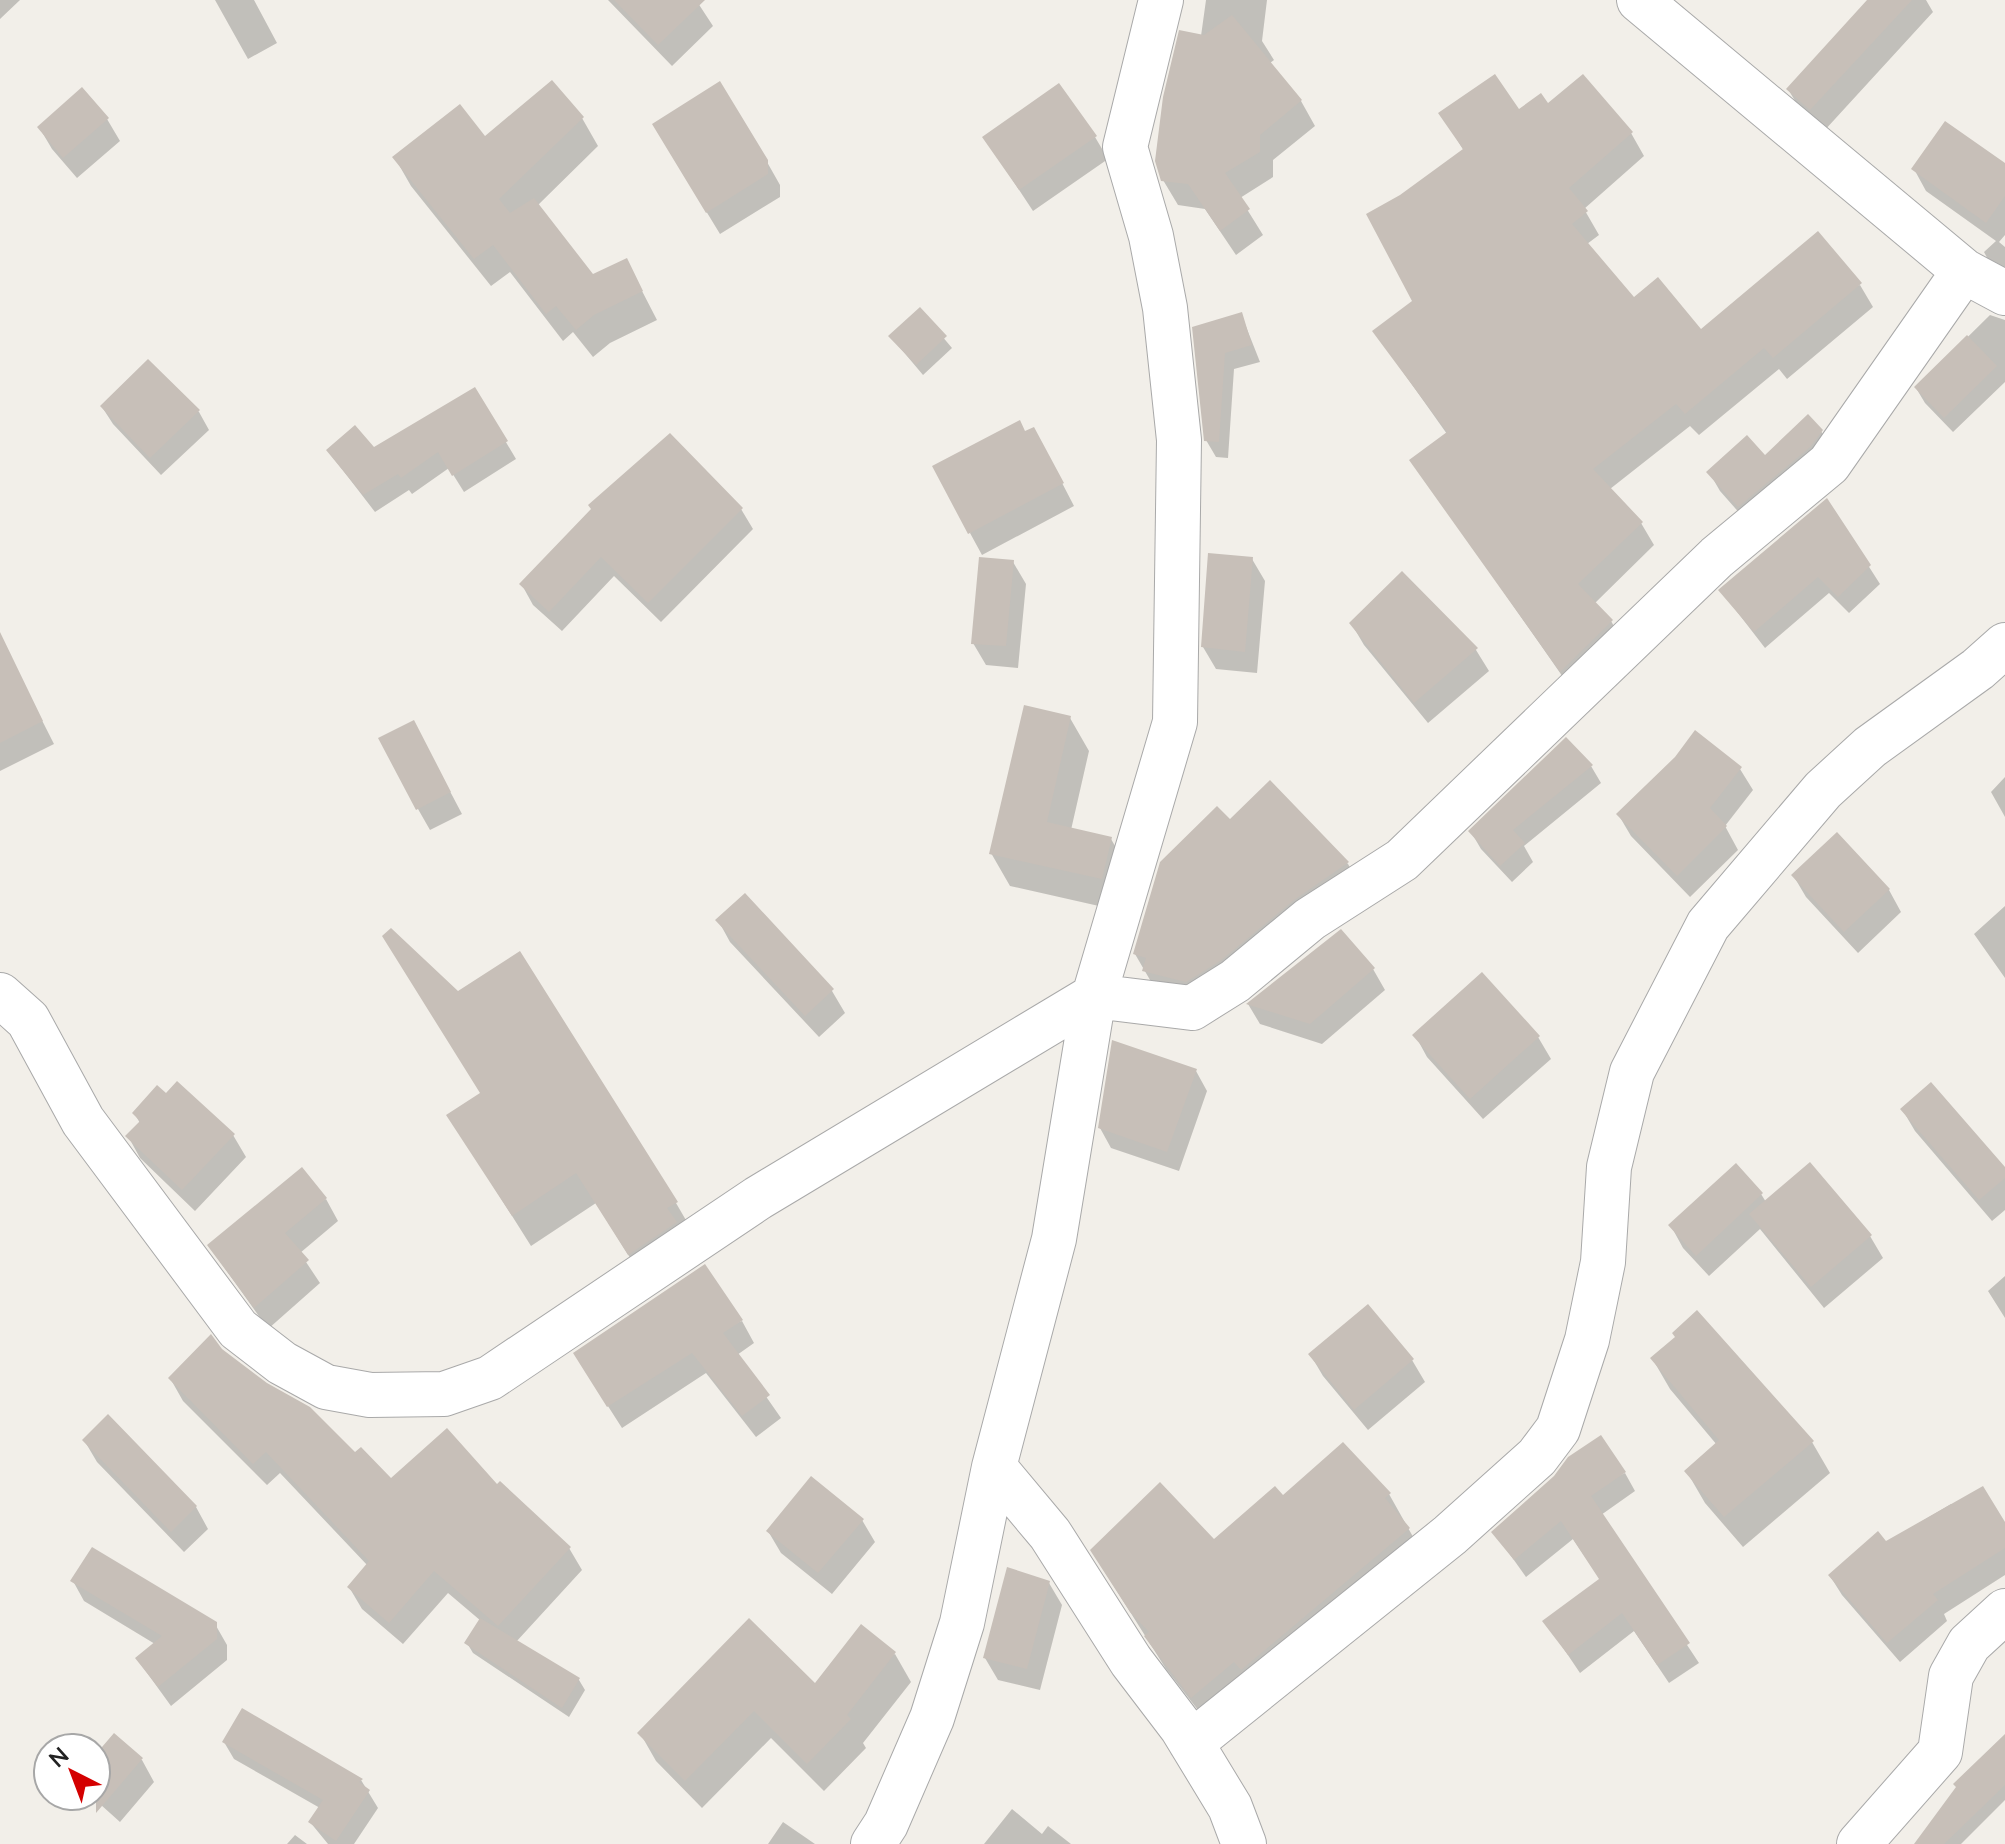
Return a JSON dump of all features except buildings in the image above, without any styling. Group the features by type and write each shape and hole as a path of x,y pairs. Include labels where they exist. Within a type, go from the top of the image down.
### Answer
{"street":[{"path":"873,1844 886,1824 932,1718 962,1623 994,1467 1054,1239 1094,996 1175,722 1179,440 1162,293 1151,236 1125,147 1161,0"},
{"path":"1639,0 1964,271 2005,293"},
{"path":"0,995 28,1020 83,1121 238,1329 282,1363 326,1387 370,1395 444,1394 490,1378 758,1198 1094,996 1192,1008 1235,981 1310,919 1402,860 1717,557 1829,464 1964,271"},
{"path":"1191,1743 1450,1535 1537,1457 1558,1429 1587,1340 1603,1262 1609,1167 1632,1072 1708,925 1823,790 1870,747 1978,669 2005,645"},
{"path":"994,1467 1050,1534 1081,1589 1191,1743 1230,1807 1244,1844"},
{"path":"1859,1844 1940,1752 1951,1676 1969,1644 2005,1611"}]}
